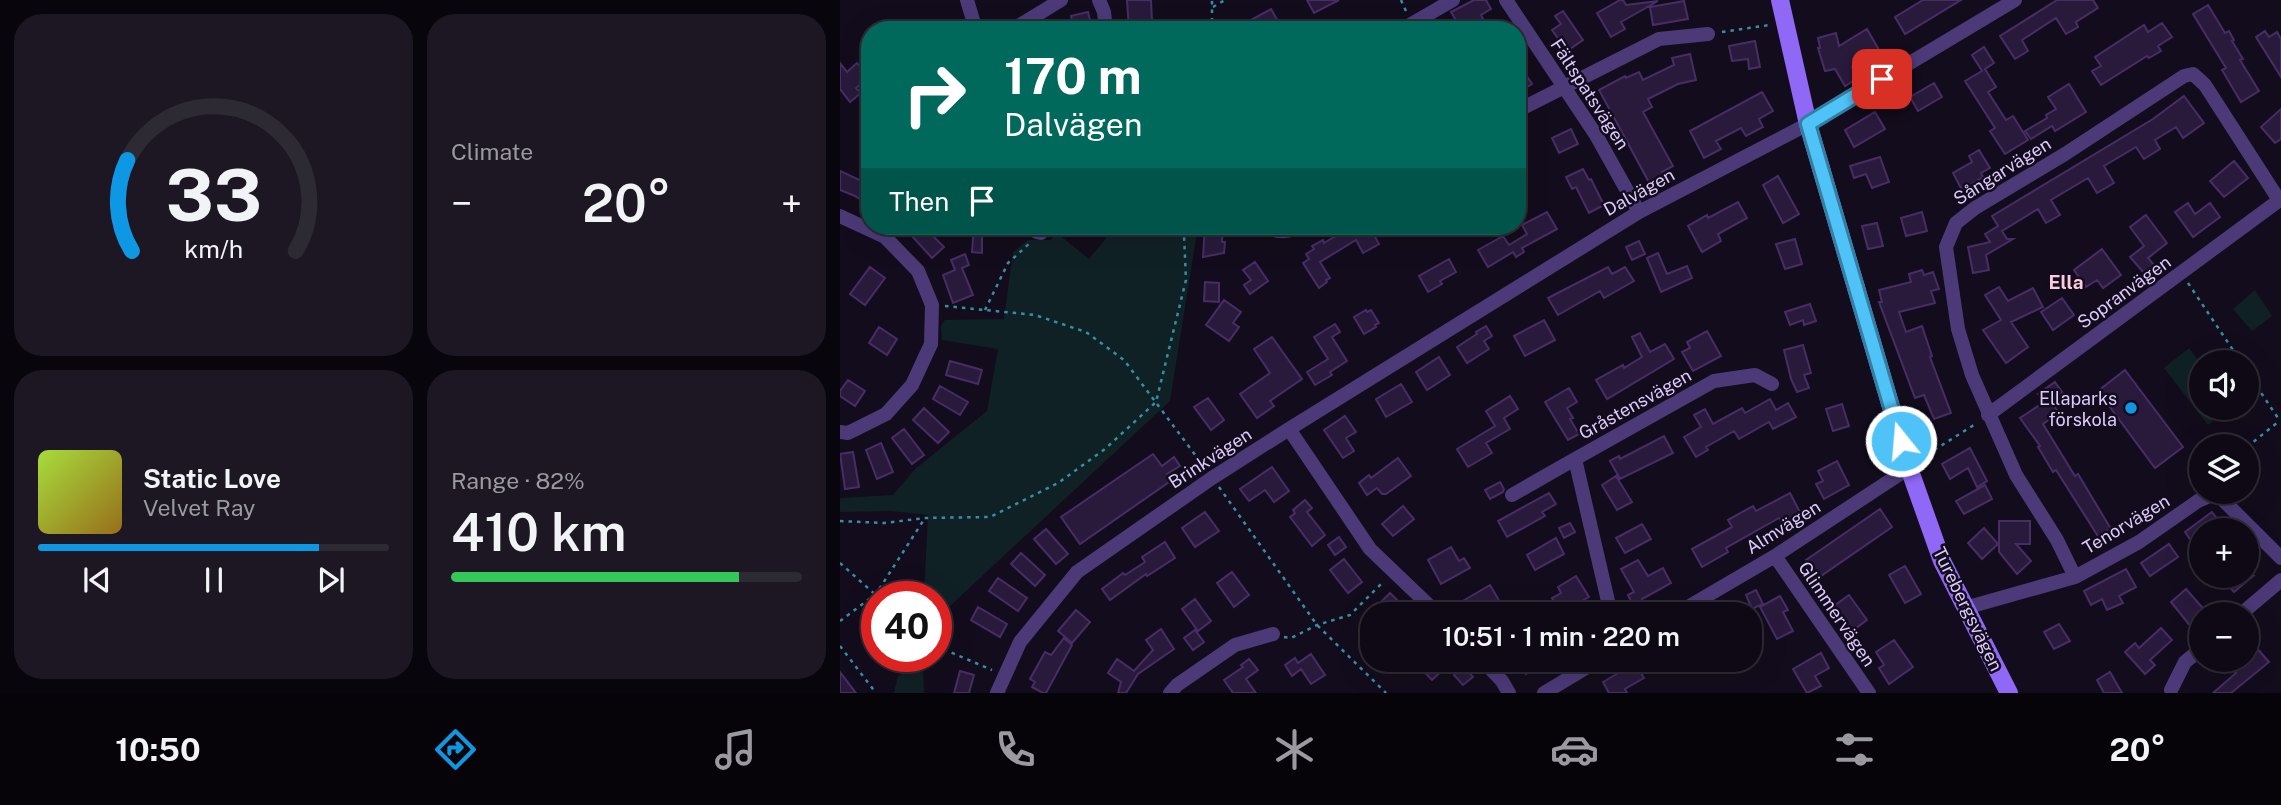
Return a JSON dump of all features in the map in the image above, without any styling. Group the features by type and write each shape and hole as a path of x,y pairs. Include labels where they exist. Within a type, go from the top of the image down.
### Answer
{"street":[{"path":"967,0 973,21"},
{"path":"1027,21 1061,0"},
{"path":"1099,0 1105,21"},
{"path":"1417,21 1453,0"},
{"name":"Fältspatsvägen","path":"1506,0 1520,21"},
{"name":"Turebergsvägen","path":"1780,0 1808,124 1942,561 2009,693"},
{"name":"Dalvägen","path":"1289,429 1639,212 1808,124 2015,0"},
{"name":"Fältspatsvägen","path":"1526,30 1596,135 1639,212"},
{"path":"1526,106 1659,39 1708,34"},
{"name":"Sångarvägen","path":"2075,577 2057,540 2016,475 1972,375 1958,329 1945,247 1956,223 1975,208 2065,154 2184,76 2193,74 2205,85 2280,200"},
{"name":"Sopranvägen","path":"1988,415 2280,200"},
{"path":"840,216 861,226"},
{"path":"840,432 848,433 886,414 912,385 931,344 932,305 918,271 881,235"},
{"name":"Gråstensvägen","path":"1512,495 1714,381 1755,375 1772,384"},
{"path":"1289,429 1370,549 1426,602"},
{"name":"Brinkvägen","path":"997,693 1020,642 1077,572 1212,478 1289,429"},
{"name":"Gråstensvägen","path":"1575,459 1608,602"},
{"name":"Almvägen","path":"1696,602 1775,556 1912,465"},
{"name":"Tenorvägen","path":"1965,608 2075,577 2139,542 2199,501 2216,493 2281,558"},
{"name":"Glimmervägen","path":"1775,556 1868,693"},
{"path":"2255,602 2281,580"},
{"path":"1170,693 1177,685 1235,645 1273,634"},
{"path":"2171,690 2189,659"},
{"path":"1493,672 1509,693"},
{"path":"1544,693 1579,672"}],"path":[{"path":"1212,0 1212,21"},
{"path":"1213,7 1224,0"},
{"path":"1708,34 1785,22"},
{"path":"985,310 1008,263 1039,235"},
{"path":"840,521 884,523 925,518 990,517 1058,483 1105,449 1156,402 1186,280 1184,235"},
{"path":"2182,273 2233,350"},
{"path":"932,305 1035,315 1086,332 1124,360 1317,625 1386,693"},
{"path":"2259,390 2280,421 2259,438"},
{"path":"1912,465 1988,415"},
{"path":"886,581 925,518"},
{"path":"840,563 861,582"},
{"path":"1273,634 1290,638 1317,625 1350,615 1394,571"},
{"path":"840,621 861,607"},
{"path":"840,646 876,693"},
{"path":"952,653 1005,676"}],"shaded area":[{"path":"1055,235 1059,235 1089,259 1109,235 1197,235 1170,401 952,604 952,581 925,581 928,515 891,511 840,512 840,498 893,495 915,469 987,411 998,349 942,340 941,326 945,320 1004,319 1013,252 1028,240 1051,240"},
{"path":"2255,290 2272,316 2252,331 2233,309"},
{"path":"2189,348 2189,400 2164,368"},
{"path":"907,672 923,672 924,693 894,693 898,676"}],"building":[{"path":"1127,0 1151,0 1152,21 1128,21"},
{"path":"1307,0 1339,0 1314,13"},
{"path":"1474,0 1486,0 1491,9 1481,15 1484,21 1456,21 1451,12"},
{"path":"1620,0 1626,5 1658,1 1621,22 1625,29 1611,37 1597,13"},
{"path":"1923,0 1961,0 1905,34 1895,17"},
{"path":"2057,0 2093,0 2098,8 2076,22 2078,27 2066,34 2056,18 2022,40 2028,51 2015,59 2000,36"},
{"path":"1684,1 1688,19 1653,25 1650,7"},
{"path":"2208,5 2225,33 2229,31 2243,59 2240,60 2259,91 2241,102 2222,70 2226,68 2193,14"},
{"path":"1271,9 1278,21 1252,21"},
{"path":"1563,11 1583,40 1567,51 1552,30 1561,24 1555,16"},
{"path":"1088,12 1090,21 1072,21 1071,16"},
{"path":"2162,23 2172,37 2158,46 2161,51 2149,58 2147,56 2101,85 2092,71 2101,66 2095,57 2144,25 2148,32"},
{"path":"1867,29 1879,50 1852,67 1858,78 1845,86 1835,69 1825,71 1818,38 1836,33 1839,46"},
{"path":"2265,31 2269,37 2277,32 2281,39 2281,77 2256,37"},
{"path":"1755,41 1760,67 1749,69 1748,59 1732,61 1729,46"},
{"path":"1984,47 1994,63 1985,69 1996,87 1988,92 2006,120 2013,116 2028,140 2005,154 1990,131 1995,128 1965,81 1982,71 1972,55"},
{"path":"1690,54 1696,80 1678,84 1648,99 1652,107 1643,112 1673,166 1662,172 1665,178 1651,186 1599,90 1639,72 1643,80 1674,65 1672,58"},
{"path":"840,63 847,72 857,63 861,68 861,84 856,88 861,93 850,102 840,89"},
{"path":"1526,75 1532,84 1526,88"},
{"path":"1934,83 1942,97 1918,111 1910,97"},
{"path":"2069,84 2086,112 2055,131 2052,126 2031,139 2025,131 2047,118 2046,115 2056,109 2048,97"},
{"path":"1762,92 1773,111 1759,119 1763,127 1746,136 1741,128 1716,141 1721,149 1704,158 1690,131"},
{"path":"2184,96 2204,123 2183,138 2176,127 2155,140 2160,149 2144,159 2136,147 2104,166 2114,183 2097,193 2088,178 2051,200 2060,215 2046,223 2038,209 2002,231 2007,239 2013,239 1986,255 1989,270 1973,273 1968,247 1990,242 1985,234 1998,226 1992,216 2153,119"},
{"path":"2281,109 2281,139 2275,143 2261,127"},
{"path":"1875,112 1885,129 1854,147 1845,130"},
{"path":"1571,129 1578,144 1559,153 1552,138"},
{"path":"1979,150 1990,168 1981,173 1983,177 1962,190 1953,173 1972,162 1969,156"},
{"path":"1880,157 1889,182 1872,188 1866,174 1854,178 1850,166"},
{"path":"2234,161 2248,178 2224,197 2210,181"},
{"path":"1583,169 1604,205 1589,213 1576,187 1572,189 1566,177"},
{"path":"840,171 861,181 861,200 855,196 840,190"},
{"path":"1778,176 1799,214 1783,223 1763,185"},
{"path":"1738,202 1747,218 1718,234 1721,241 1702,252 1688,226"},
{"path":"2188,203 2195,214 2210,203 2220,217 2193,237 2175,212"},
{"path":"1547,212 1557,229 1522,248 1524,252 1516,257 1513,252 1488,267 1478,250 1503,236 1509,245 1527,234 1526,223"},
{"path":"1922,212 1927,231 1906,236 1901,218"},
{"path":"2146,215 2167,243 2148,258 2154,265 2144,273 2130,257 2144,246 2130,227"},
{"path":"1877,223 1883,246 1868,249 1862,226"},
{"path":"932,235 944,247 932,258 912,236"},
{"path":"973,235 982,235 982,253 972,252"},
{"path":"1204,235 1222,235 1224,253 1203,257"},
{"path":"1337,235 1374,235 1379,244 1363,253 1356,240 1320,262 1330,278 1319,288 1303,263 1309,259 1306,254 1314,249 1312,246 1323,240 1324,243"},
{"path":"1795,239 1802,264 1785,269 1776,244"},
{"path":"1639,241 1645,254 1632,260 1626,247"},
{"path":"2102,249 2121,275 2103,288 2097,280 2086,287 2074,270"},
{"path":"1658,253 1667,274 1687,266 1692,278 1661,292 1647,258"},
{"path":"965,254 969,265 962,268 973,295 953,303 943,275 955,270 951,260"},
{"path":"1449,259 1456,272 1428,292 1419,276"},
{"path":"1255,262 1268,281 1250,294 1244,285 1251,280 1243,270"},
{"path":"870,267 885,278 865,305 850,294"},
{"path":"1608,267 1612,274 1625,267 1634,281 1604,298 1600,291 1558,315 1548,298"},
{"path":"1922,270 1924,275 1933,272 1939,289 1931,291 1935,303 1899,312 1906,332 1922,326 1932,356 1930,357 1951,413 1934,419 1924,395 1915,398 1879,302 1882,302 1879,290 1911,282 1909,274"},
{"path":"1205,282 1219,283 1219,302 1204,301"},
{"path":"1999,287 2008,301 2033,288 2043,307 2011,322 2028,347 2006,363 1983,330 2001,320 1985,295"},
{"path":"2062,298 2074,315 2053,330 2041,312"},
{"path":"1224,300 1241,312 1233,323 1239,327 1229,341 1206,325"},
{"path":"1810,304 1816,321 1804,325 1803,320 1790,325 1785,312"},
{"path":"1371,310 1379,323 1364,334 1354,317"},
{"path":"1544,320 1555,340 1525,356 1514,336"},
{"path":"1335,324 1340,332 1332,337 1347,361 1330,372 1332,375 1315,385 1307,372 1328,359 1314,337"},
{"path":"1486,326 1492,336 1484,341 1489,349 1467,363 1457,347"},
{"path":"879,327 897,339 887,355 869,343"},
{"path":"1707,331 1721,356 1693,371 1682,352 1690,348 1687,342"},
{"path":"1640,333 1650,352 1665,344 1674,359 1607,399 1596,380 1642,357 1632,337"},
{"path":"1272,337 1302,379 1270,401 1274,406 1257,418 1240,394 1270,373 1254,349"},
{"path":"1803,345 1811,373 1804,375 1809,388 1797,392 1784,350"},
{"path":"1439,357 1450,375 1427,390 1416,372"},
{"path":"950,361 982,370 978,384 946,375"},
{"path":"2125,370 2183,447 2155,468 2098,391"},
{"path":"848,380 865,391 855,406 840,396 840,391"},
{"path":"2055,382 2062,392 2050,400 2059,413 2043,424 2075,476 2078,474 2111,529 2107,531 2110,536 2101,541 2056,470 2053,472 2038,447 2040,446 2020,418 2044,402 2038,394"},
{"path":"1401,384 1412,402 1386,417 1376,399"},
{"path":"940,386 968,402 960,415 933,399"},
{"path":"1569,388 1577,402 1567,408 1579,434 1568,440 1545,402"},
{"path":"1510,396 1518,409 1504,418 1510,429 1486,443 1492,453 1468,467 1457,449 1495,426 1486,411"},
{"path":"1208,398 1224,420 1211,430 1194,407"},
{"path":"1770,399 1776,410 1788,403 1796,417 1773,429 1769,422 1739,439 1734,431 1706,447 1708,450 1696,457 1684,437 1701,427 1694,415 1705,409 1713,424 1742,408 1745,413"},
{"path":"1842,404 1849,426 1833,431 1826,409"},
{"path":"924,408 949,432 938,443 913,420"},
{"path":"1345,416 1356,432 1346,438 1354,451 1343,458 1324,430"},
{"path":"904,429 924,455 912,464 892,438"},
{"path":"1664,436 1673,453 1620,479 1610,461 1619,456 1620,459"},
{"path":"881,443 893,472 877,479 866,450"},
{"path":"1970,448 1987,481 1977,487 1968,468 1950,479 1942,464"},
{"path":"853,452 859,487 845,489 840,454"},
{"path":"1153,454 1162,466 1174,457 1180,466 1167,474 1172,480 1080,544 1061,517"},
{"path":"1398,458 1411,476 1386,494 1382,494 1377,488 1367,495 1359,483 1369,475 1371,478"},
{"path":"1837,461 1849,485 1824,499 1816,484 1823,481 1818,471"},
{"path":"1272,467 1289,491 1274,502 1265,490 1249,501 1240,489"},
{"path":"1616,476 1632,502 1617,510 1602,485"},
{"path":"1500,482 1503,492 1490,499 1485,490"},
{"path":"1985,485 1992,499 1964,514 1956,501"},
{"path":"1549,493 1556,504 1542,512 1545,516 1507,537 1498,521"},
{"path":"1790,493 1803,518 1785,528 1779,518 1726,548 1728,552 1702,567 1692,549 1732,527 1728,520 1753,506 1756,511"},
{"path":"1305,500 1312,508 1307,512 1325,535 1312,546 1290,517 1295,513 1293,510"},
{"path":"1403,506 1414,519 1393,536 1382,524"},
{"path":"1880,509 1892,527 1818,578 1806,560"},
{"path":"1205,512 1219,531 1195,547 1182,528"},
{"path":"2212,512 2217,518 2204,518"},
{"path":"1999,521 2030,521 2030,544 2016,544 2031,561 2017,574 1999,552"},
{"path":"1570,523 1575,532 1564,538 1559,528"},
{"path":"1642,524 1651,539 1625,553 1616,538"},
{"path":"1984,528 1998,544 1982,559 1968,543"},
{"path":"1046,529 1068,554 1056,564 1034,539"},
{"path":"1339,537 1346,547 1335,555 1328,545"},
{"path":"1556,538 1564,554 1535,570 1527,555"},
{"path":"1165,542 1175,558 1147,576 1146,574 1110,600 1102,589 1123,573 1125,575 1145,562 1142,557"},
{"path":"2169,544 2178,557 2150,576 2141,563"},
{"path":"1451,547 1459,561 1464,558 1470,568 1441,584 1428,560"},
{"path":"1021,553 1045,575 1035,586 1011,564"},
{"path":"1344,559 1362,582 1348,593 1330,570"},
{"path":"1638,560 1648,576 1663,568 1671,583 1642,599 1644,602 1631,602 1628,595 1634,592 1621,569"},
{"path":"1905,566 1921,594 1905,603 1889,575"},
{"path":"2126,569 2136,587 2119,596 2123,603 2107,610 2102,599 2091,605 2084,591"},
{"path":"1232,572 1249,595 1234,607 1217,583"},
{"path":"1576,576 1589,597 1580,602 1554,602 1552,598 1561,593 1558,587"},
{"path":"998,578 1027,598 1018,611 989,591"},
{"path":"1490,585 1500,602 1461,602"},
{"path":"2186,589 2197,602 2189,602 2189,624 2171,602"},
{"path":"1756,590 1762,602 1749,602 1746,595"},
{"path":"1390,593 1399,602 1381,602"},
{"path":"1849,595 1867,620 1852,631 1834,606"},
{"path":"1780,596 1788,610 1783,612 1793,631 1777,639 1762,606"},
{"path":"1195,599 1211,621 1198,631 1182,609"},
{"path":"978,607 1007,624 1000,637 971,620"},
{"path":"1076,610 1090,622 1072,643 1058,631"},
{"path":"2059,624 2070,641 2054,649 2044,632"},
{"path":"2161,628 2172,640 2150,660 2155,665 2145,674 2125,652 2135,643 2139,648"},
{"path":"1161,629 1174,649 1138,674 1126,693 1118,693 1121,682 1108,673 1117,659 1134,671 1153,650 1146,640"},
{"path":"1195,630 1204,642 1193,650 1184,638"},
{"path":"1064,638 1072,645 1046,693 1043,693 1032,687 1035,682 1030,679 1045,652 1051,655"},
{"path":"1894,640 1913,667 1889,684 1879,668 1884,665 1876,652"},
{"path":"2259,651 2269,662 2259,670"},
{"path":"1821,653 1829,668 1815,676 1821,686 1807,693 1793,669"},
{"path":"1311,654 1325,675 1311,684 1301,669 1292,676 1285,665 1295,658 1298,663"},
{"path":"1249,659 1258,670 1246,679 1256,693 1233,693 1224,680 1243,667 1241,665"},
{"path":"960,671 974,675 969,693 954,693"},
{"path":"840,672 856,693 840,693"},
{"path":"1424,672 1441,672 1432,680"},
{"path":"1458,672 1468,672 1473,677 1463,685 1454,675"},
{"path":"1620,672 1640,672 1644,678 1625,689 1627,693 1609,693 1603,682"},
{"path":"2110,672 2122,693 2104,693 2097,680"},
{"path":"2257,672 2231,693 2213,693 2236,673"}],"place":[{"name":"Ellaparks förskola","path":"2131,408"}],"district":[{"name":"Ella","path":"2066,282"}],"route":[{"path":"1882,79 1808,124 1901,441"}]}
